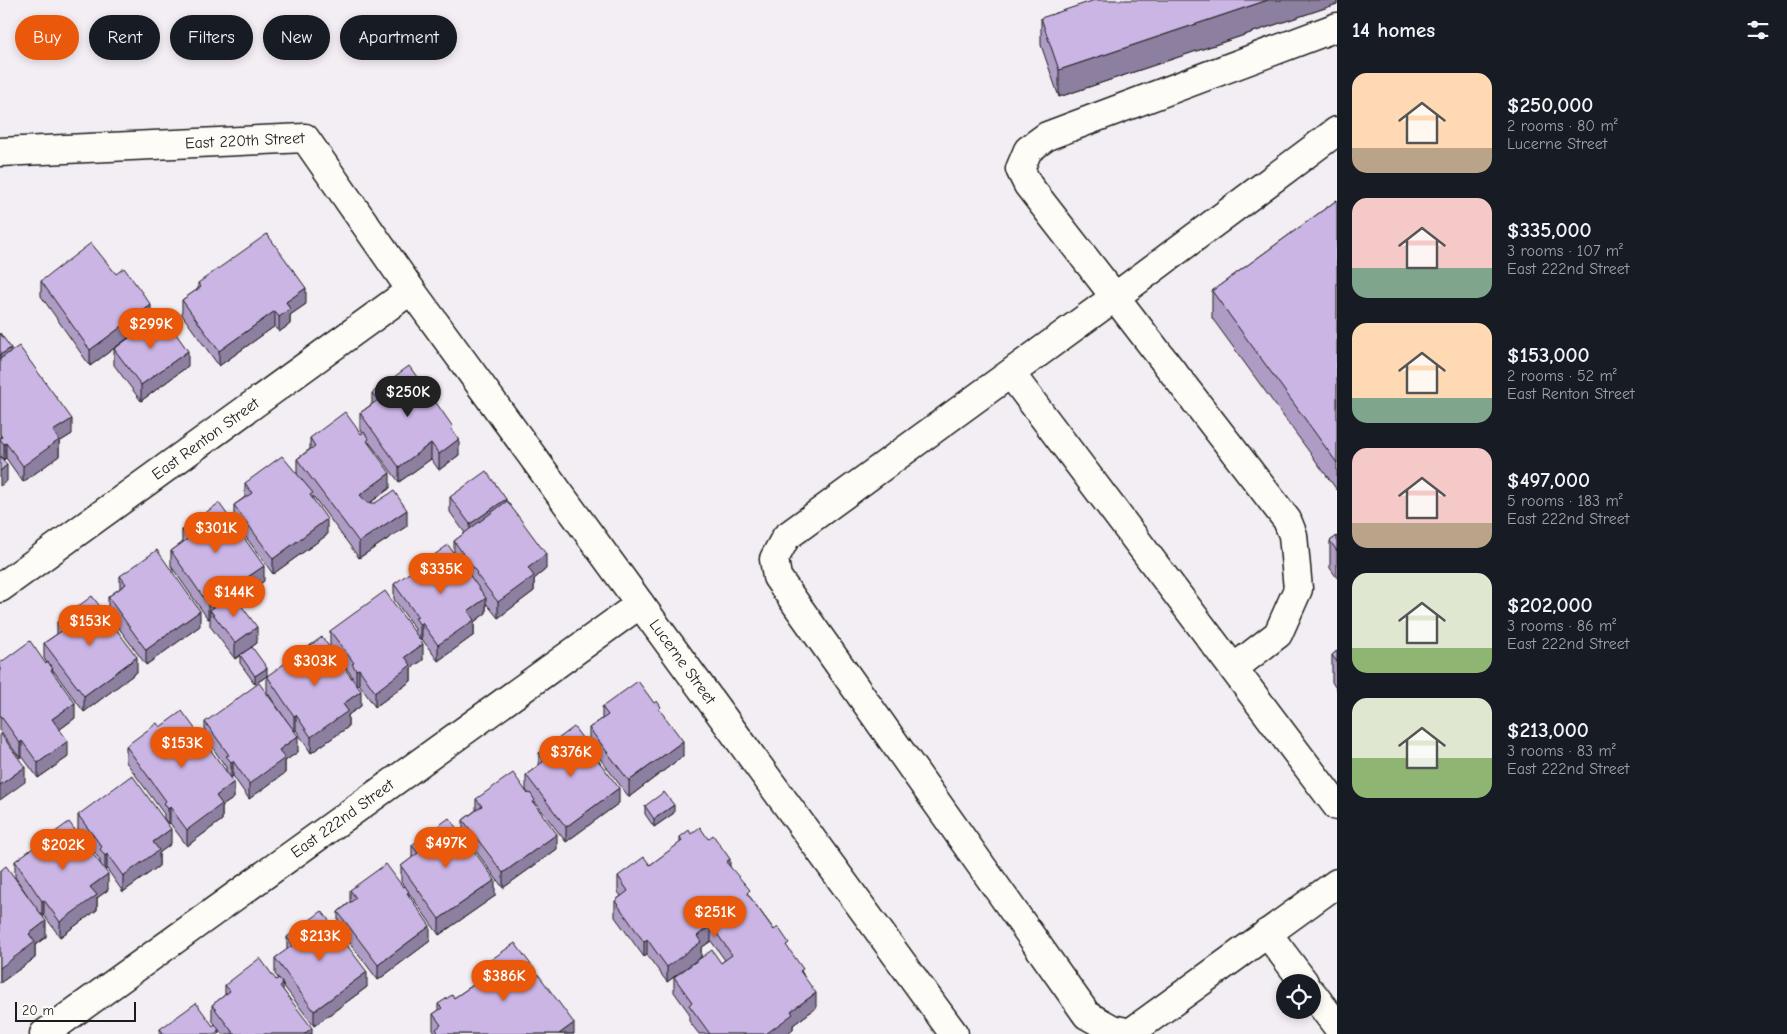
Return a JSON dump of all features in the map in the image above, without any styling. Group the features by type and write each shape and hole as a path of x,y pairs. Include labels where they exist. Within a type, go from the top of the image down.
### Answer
{"street":[{"path":"1234,668 1278,634 1298,589 1293,535 1287,520 1028,185 1020,169 1028,150 1047,136 1337,27"},
{"path":"1337,131 1011,374 786,537 774,559 777,577 1088,1015 1112,1029 1130,1033 1337,883"},
{"name":"East 220th Street","path":"0,152 305,138 411,290"},
{"name":"East Renton Street","path":"0,588 411,290"},
{"name":"Lucerne Street","path":"411,290 954,1034"},
{"path":"1011,374 1337,806"},
{"name":"East 222nd Street","path":"44,1034 640,604"},
{"path":"1267,933 1298,974"},
{"path":"1321,1005 1337,1026"}],"building":[{"path":"1095,0 1268,0 1059,70 1041,18"},
{"path":"1337,200 1337,463 1212,291"},
{"path":"267,234 306,288 286,302 290,309 279,317 275,311 219,351 182,300 201,287 198,283"},
{"path":"91,243 116,274 124,268 151,305 90,350 41,281"},
{"path":"162,314 188,351 141,385 114,349"},
{"path":"0,333 11,348 0,355"},
{"path":"19,346 72,419 53,431 59,440 23,466 6,443 4,444 0,439 2,437 0,434 0,359"},
{"path":"409,366 425,388 427,386 432,392 430,394 459,439 439,454 431,443 399,467 360,413 378,400 372,393"},
{"path":"345,412 361,434 364,432 369,439 367,441 390,473 360,495 367,503 375,503 394,491 407,510 359,542 297,459 315,446 310,438"},
{"path":"0,456 7,465 0,471"},
{"path":"282,456 313,493 310,495 327,519 273,559 234,505 252,493 245,483"},
{"path":"486,471 506,499 470,524 450,497"},
{"path":"507,501 546,554 528,568 534,576 498,602 454,541"},
{"path":"219,503 264,566 208,604 171,551 189,538 182,530"},
{"path":"1337,536 1337,551 1330,541"},
{"path":"448,545 486,598 468,611 474,620 438,645 422,623 420,625 415,618 418,617 394,584"},
{"path":"157,550 200,611 146,650 108,597 126,584 120,576"},
{"path":"385,591 423,644 405,657 411,665 375,692 359,669 356,670 352,664 354,663 330,631"},
{"path":"233,594 257,627 235,643 210,610"},
{"path":"92,596 109,618 111,616 116,623 113,625 137,657 84,696 44,643 63,630 57,622"},
{"path":"322,637 361,691 343,704 348,711 311,737 296,715 294,716 267,676"},
{"path":"30,641 46,664 48,662 53,669 51,670 75,703 52,719 68,741 38,763 22,741 20,743 0,715 0,663"},
{"path":"252,647 267,668 255,676 240,655"},
{"path":"1337,651 1337,662 1332,655"},
{"path":"638,681 654,703 657,701 661,707 659,709 683,741 629,781 589,728 608,715 602,707"},
{"path":"259,683 298,736 279,750 285,758 249,784 233,761 231,762 226,756 229,755 205,722"},
{"path":"182,711 234,782 216,796 222,804 187,830 170,807 168,809 164,803 166,801 126,746 157,723 160,727"},
{"path":"574,727 591,750 593,748 597,754 594,755 619,788 566,827 526,775 544,761 539,753"},
{"path":"0,733 25,767 0,785"},
{"path":"513,773 528,794 530,793 535,800 533,802 557,834 503,873 463,820 482,806 476,799"},
{"path":"132,775 171,829 153,842 159,850 123,876 107,854 105,856 100,849 102,847 78,815"},
{"path":"664,792 674,805 654,819 645,806"},
{"path":"449,818 466,841 468,840 473,846 471,847 495,880 439,919 401,866 418,853 412,845"},
{"path":"69,822 108,874 90,887 97,895 60,922 44,900 42,901 15,861"},
{"path":"700,827 708,839 713,835 730,859 726,862 750,890 747,893 774,930 778,927 789,943 786,945 803,969 800,971 816,993 791,1011 793,1014 766,1034 710,1034 689,1005 692,1002 674,977 712,950 721,963 732,955 711,925 697,936 701,942 667,967 647,939 644,942 615,901 628,891 618,876 644,857 650,865 682,841 680,837 689,830 691,834"},
{"path":"386,864 403,887 405,886 409,892 407,893 430,926 378,965 338,912 356,898 350,890"},
{"path":"6,866 46,921 29,934 35,942 0,968 0,871"},
{"path":"322,911 339,934 342,932 346,938 343,940 367,972 314,1011 275,958 293,945 287,937"},
{"path":"515,943 574,1023 559,1034 439,1034 436,1029 441,1025 433,1014 442,1008 438,1004 452,995 454,998 485,977 479,968"},
{"path":"260,958 276,980 279,978 283,984 280,986 312,1028 304,1034 234,1034 212,1005 230,991 225,985"},
{"path":"196,1003 213,1026 215,1024 219,1034 164,1034 160,1029"}]}
